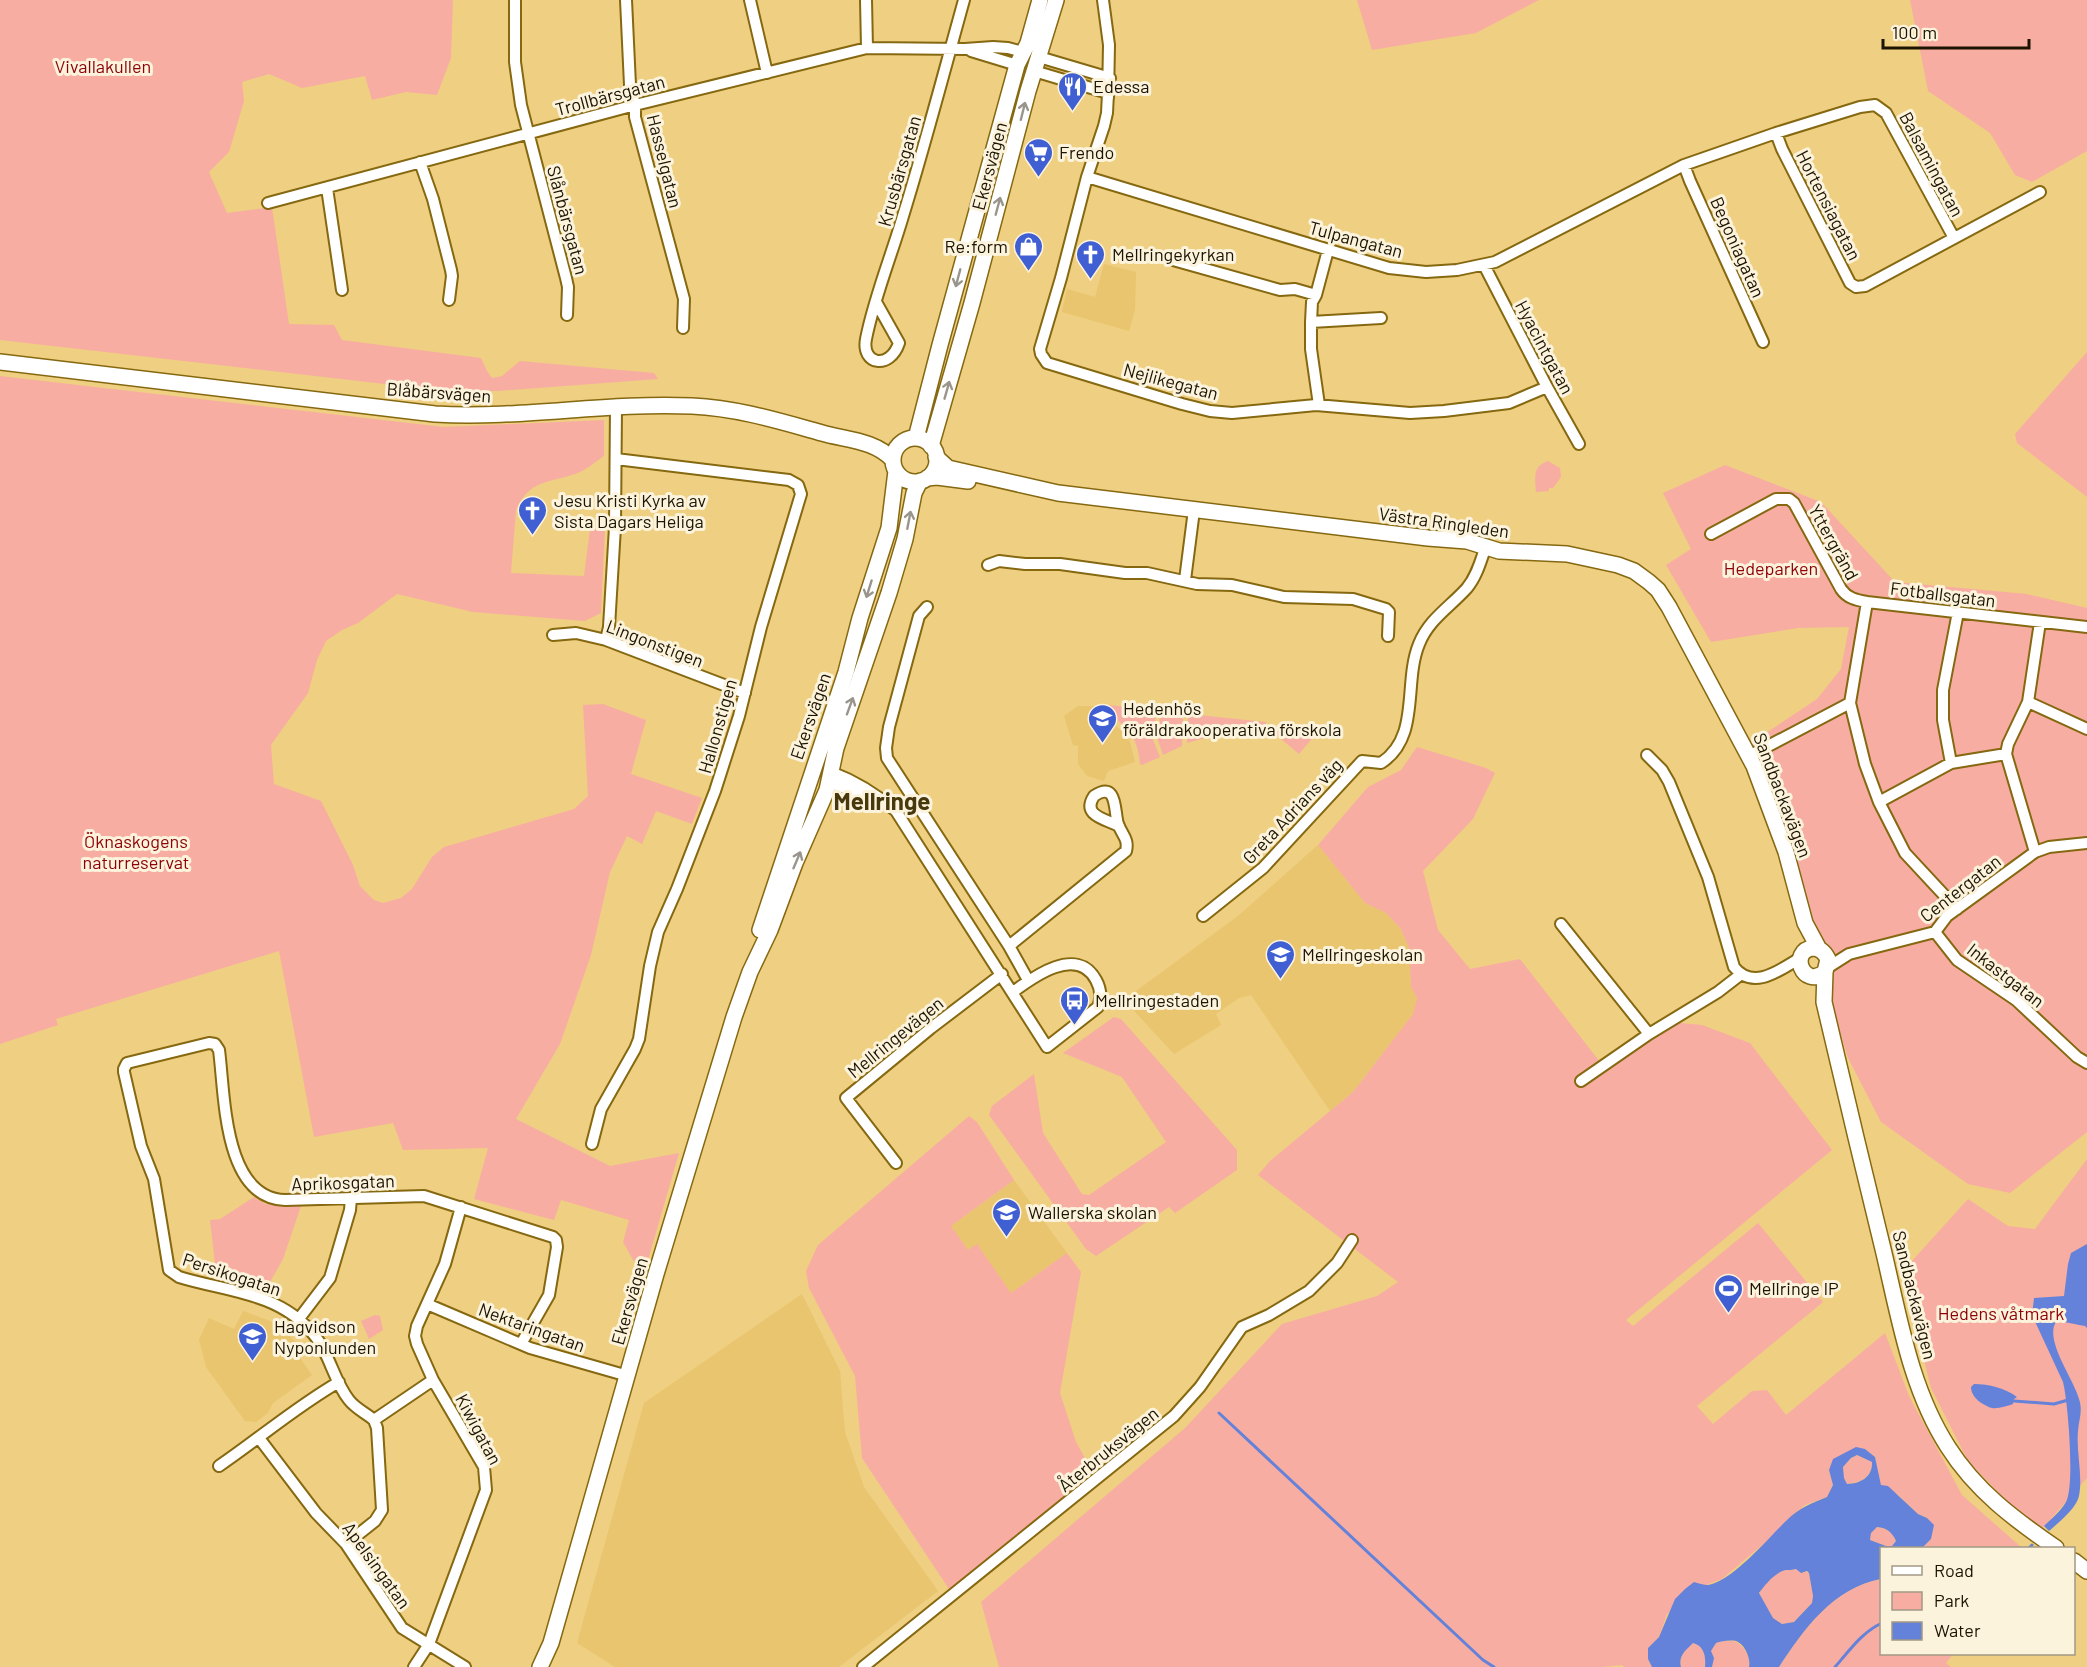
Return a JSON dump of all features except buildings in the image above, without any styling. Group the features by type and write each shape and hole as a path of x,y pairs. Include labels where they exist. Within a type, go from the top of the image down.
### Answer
{"street":[{"name":"Slånbärsgatan","path":"515,0 514,42 517,83 568,287 567,315"},
{"name":"Hasselgatan","path":"626,0 630,85 635,105 635,117 684,299 683,328"},
{"path":"750,0 767,73"},
{"path":"867,0 867,48"},
{"name":"Krusbärsgatan","path":"876,302 899,342 896,351 884,361 871,358 864,346 876,302 910,192 964,0"},
{"name":"Ekersvägen","path":"910,440 1020,59 1032,33 1040,0"},
{"name":"Ekersvägen","path":"933,452 1036,64 1056,0"},
{"name":"Nejlikegatan","path":"1103,0 1109,45 1107,113 1040,349 1042,358 1047,363 1210,411 1232,412 1319,405 1410,413 1444,411 1509,403 1547,387"},
{"name":"Trollbärsgatan","path":"268,203 635,105 867,48 964,49 1020,59"},
{"path":"1020,59 1109,85"},
{"name":"Balsamingatan","path":"1776,133 1860,107 1875,105 1881,108 1886,112 1954,238"},
{"name":"Tulpangatan","path":"1087,177 1389,268 1416,271 1456,270 1484,265 1522,249 1684,165 1776,133"},
{"name":"Hortensiagatan","path":"1776,133 1850,283 1856,287 1865,286 1954,238"},
{"path":"420,162 433,200 451,270 449,300"},
{"name":"Begoniagatan","path":"1684,165 1763,342"},
{"path":"327,188 342,290"},
{"path":"1954,238 2040,192"},
{"path":"1319,405 1311,349 1312,302 1328,250"},
{"path":"1173,260 1280,290 1295,289 1316,295"},
{"name":"Hyacintgatan","path":"1484,265 1579,444"},
{"path":"1311,322 1381,318"},
{"name":"Blåbärsvägen","path":"0,362 435,414 508,415 616,406 675,405 724,409 873,445 887,454 894,466"},
{"path":"606,640 609,627 615,540 616,406"},
{"path":"910,440 933,452 935,467 923,480 908,482 902,479 894,466 896,449 910,440"},
{"name":"Blåbärsvägen","path":"873,445 910,440"},
{"name":"Västra Ringleden","path":"933,452 948,468 981,478 1058,494 1428,538 1467,540 1499,550 1547,552 1602,560 1618,565 1641,576 1658,590 1730,717"},
{"name":"Hallonstigen","path":"592,1144 600,1109 639,1039 650,966 658,932 715,791 801,494 798,485 789,480 616,459"},
{"name":"Ekersvägen","path":"540,1667 551,1643 656,1274 734,1017 750,972 762,925 846,672 857,628 890,528 894,466"},
{"name":"Västra Ringleden","path":"923,480 937,477 981,478"},
{"name":"Ekersvägen","path":"750,972 770,930 795,863 819,813 845,721 889,593 905,539 914,493 923,480"},
{"name":"Yttergränd","path":"1711,534 1776,499 1789,499 1794,503 1840,589 1854,599 1867,602"},
{"path":"1185,580 1194,510"},
{"name":"Greta Adrians väg","path":"1203,916 1263,868 1362,760 1381,764 1396,748 1404,732 1419,644 1427,628 1472,581 1486,546"},
{"path":"988,565 999,561 1060,564 1125,573 1147,573 1197,584 1232,585 1284,597 1353,599 1377,605 1389,612 1388,636"},
{"name":"Fotballsgatan","path":"1850,703 1867,602 2087,627"},
{"path":"927,607 919,616 889,727 887,758 1029,980"},
{"path":"1951,763 1942,690 1958,612"},
{"path":"2035,852 2006,754 2008,744 2028,702 2040,622"},
{"name":"Lingonstigen","path":"553,635 576,633 606,640 745,693"},
{"path":"2028,702 2087,729"},
{"path":"1749,756 1850,703 1865,764 1879,802 1905,853 1957,909"},
{"name":"Sandbackavägen","path":"1730,717 1749,756 1783,843 1805,923 1821,950"},
{"path":"1879,802 1951,763 2006,754"},
{"path":"1647,755 1662,770 1669,782 1708,877 1734,967 1740,975 1752,979 1803,965"},
{"path":"813,771 859,783 866,791 896,811 1047,1047 1098,1007 1102,999 1099,985 1093,974 1081,966 1051,967 1013,992"},
{"path":"1009,946 1126,851 1128,844 1126,836 1119,826"},
{"name":"Centergatan","path":"1826,970 1849,954 1935,932 1947,916 2035,852 2049,847 2087,843"},
{"name":"Sandbackavägen","path":"1805,923 1803,965 1824,1002 1908,1352 1917,1380 1948,1448 1979,1489 2000,1508 2055,1547"},
{"path":"1561,924 1649,1034"},
{"name":"Inkastgatan","path":"1935,932 1957,960 2016,1000 2077,1057 2087,1063"},
{"path":"1810,948 1821,950 1828,959 1826,970 1817,976 1803,965 1810,948"},
{"name":"Centergatan","path":"1821,950 1849,954"},
{"name":"Sandbackavägen","path":"1824,1002 1826,970"},
{"name":"Mellringevägen","path":"896,1163 846,1098 931,1028 1002,974"},
{"path":"1581,1081 1649,1034 1718,992 1740,975"},
{"name":"Aprikosgatan","path":"130,1062 209,1043 215,1044 219,1050 231,1148 245,1177 252,1187 262,1194 279,1200 424,1196 549,1235 556,1240 557,1247 550,1291 521,1344"},
{"name":"Persikogatan","path":"130,1062 125,1065 124,1072 141,1146 154,1179 169,1270 175,1276 262,1297 282,1307 319,1342 348,1399 374,1420"},
{"path":"298,1320 330,1278 350,1210 351,1198"},
{"name":"Kiwigatan","path":"414,1667 429,1644 484,1498 487,1484 481,1460 433,1380 415,1336 447,1259 461,1207"},
{"name":"Återbruksvägen","path":"863,1667 1174,1416 1200,1387 1242,1328 1309,1291 1337,1263 1352,1240"},
{"name":"Nektaringatan","path":"427,1304 521,1344 628,1376"},
{"path":"346,1544 375,1521 382,1510 377,1428 374,1420 433,1380"},
{"path":"219,1466 302,1404 339,1382"},
{"name":"Apelsingatan","path":"259,1438 316,1513 346,1544 402,1628 465,1666"},
{"name":"Ekersvägen","path":"551,1643 551,1667"}],"shaded area":[{"path":"1104,264 1136,272 1135,310 1129,331 1062,312 1067,289 1095,297"},
{"name":"Hedenhös föräldrakooperativa förskola","path":"1078,706 1103,706 1108,718 1130,742 1135,762 1108,771 1104,781 1087,776 1078,764 1078,746 1073,745 1064,716"},
{"name":"Mellringeskolan","path":"1318,845 1365,903 1386,913 1401,929 1409,948 1411,987 1417,998 1413,1014 1353,1092 1330,1111 1251,995 1239,998 1216,1014 1221,1025 1174,1054 1124,1000 1238,916"},
{"name":"Wallerska skolan","path":"1014,1180 1067,1253 1011,1293 977,1245 968,1250 951,1226"},
{"path":"802,1294 840,1371 845,1432 864,1487 938,1591 839,1667 615,1667 577,1643 644,1403"},
{"name":"Hagvidson Nyponlunden","path":"243,1311 270,1321 297,1343 294,1349 312,1375 273,1403 268,1413 256,1422 245,1421 206,1367 199,1340 209,1318 234,1329"}],"green space":[{"name":"Vivallakullen","path":"0,0 453,0 451,58 437,95 406,92 372,100 365,76 302,88 269,74 242,82 244,101 229,152 209,172 227,213 272,207 289,324 334,325 342,340 481,358 492,378 502,376 520,361 654,373 658,379 498,391 446,391 0,340"},
{"path":"1357,0 1539,0 1476,33 1372,50"},
{"path":"1910,0 2087,0 2087,151 2032,182 2015,175 1990,133 1928,91"},
{"path":"2087,352 2087,497 2017,443 2015,434"},
{"name":"Öknaskogens naturreservat","path":"0,376 444,427 604,420 604,456 579,473 540,484 521,500 516,510 511,573 584,576 590,529 605,529 601,613 585,621 473,612 397,594 358,623 326,641 317,660 308,693 271,745 274,784 321,801 353,865 360,886 374,900 383,903 401,898 412,889 432,857 444,847 574,809 588,796 583,705 603,704 646,720 631,774 702,798 692,824 656,811 642,844 627,836 610,872 591,955 560,1044 516,1119 610,1166 679,1153 646,1267 633,1260 623,1242 629,1220 561,1200 554,1220 474,1199 488,1148 403,1150 393,1123 314,1137 279,951 56,1019 58,1025 0,1044"},
{"path":"1548,461 1560,468 1561,477 1553,488 1549,488 1549,491 1536,492 1537,470 1539,466"},
{"name":"Hedeparken","path":"1725,465 1821,502 1895,582 2027,594 2087,608 2087,1132 2010,1193 1968,1184 1881,1122 1848,1058 1751,743 1817,699 1841,669 1849,627 1798,628 1711,642 1666,565 1691,549 1663,493"},
{"path":"1109,705 1154,710 1158,734 1152,737 1160,757 1140,764 1134,739 1109,711"},
{"path":"1158,710 1181,712 1183,715 1182,746 1163,755 1157,738 1162,735"},
{"path":"1188,714 1266,722 1266,724 1187,743"},
{"path":"1278,726 1319,730 1299,754 1269,729"},
{"path":"1417,747 1486,768 1495,773 1473,819 1423,871 1438,930 1470,969 1520,959 1600,1062 1659,1021 1702,1025 1750,1043 1832,1150 1626,1320 1633,1326 1758,1223 1823,1302 1697,1406 1713,1424 1752,1391 1767,1390 1786,1415 1885,1333 1909,1396 1962,1495 2021,1547 1923,1547 1931,1539 1927,1518 1918,1514 1897,1494 1881,1485 1875,1457 1865,1449 1829,1470 1833,1485 1827,1497 1805,1505 1722,1579 1706,1585 1667,1614 1659,1637 1648,1648 1648,1659 1652,1667 1624,1667 1622,1665 1603,1667 999,1667 981,1602 1185,1428 1282,1324 1377,1296 1398,1282 1258,1175 1270,1161 1353,1092 1413,1014 1417,998 1411,987 1409,948 1401,929 1386,913 1365,903 1318,845 1368,787 1401,770"},
{"path":"1114,1017 1121,1019 1237,1150 1237,1170 1175,1213 1169,1207 1096,1256 1086,1249 989,1115 992,1106 1034,1074 1043,1133 1082,1194 1089,1195 1166,1142 1122,1077 1063,1053"},
{"path":"969,1116 977,1122 1014,1180 951,1226 968,1250 977,1244 1011,1293 1067,1253 1081,1272 1060,1393 1076,1442 1094,1474 949,1589 862,1458 855,1376 809,1288 806,1271 818,1245"},
{"name":"Hedens våtmark","path":"2087,1159 2087,1478 2041,1530 2020,1515 1968,1461 1931,1388 1902,1272 1968,1199 2008,1226 2035,1229"},
{"path":"254,1197 265,1204 301,1206 283,1259 265,1291 217,1281 210,1220 220,1219"},
{"path":"375,1315 380,1316 383,1330 369,1339 361,1321"},
{"path":"1857,1455 1872,1462 1872,1467 1861,1481 1847,1484 1843,1467"},
{"path":"1877,1527 1886,1529 1893,1535 1896,1541 1892,1546 1870,1540 1871,1533"},
{"path":"1796,1569 1809,1573 1812,1603 1794,1622 1782,1624 1773,1618 1759,1594 1778,1573"},
{"path":"1880,1579 1880,1655 1952,1655 1946,1663 1951,1667 1779,1667 1821,1612 1848,1591"},
{"path":"1733,1641 1740,1644 1747,1655 1749,1667 1712,1667 1711,1651 1716,1643"},
{"path":"1692,1642 1703,1652 1705,1667 1681,1667 1682,1657"}],"water":[{"path":"2087,1244 2087,1328 2056,1322 2053,1330 2061,1360 2080,1403 2079,1496 2071,1510 2049,1531 2044,1526 2059,1512 2069,1493 2070,1443 2063,1382 2032,1315 2034,1298 2064,1296 2071,1253"},
{"path":"1974,1384 1997,1387 2017,1397 2013,1404 1992,1408 1975,1397 1971,1391"},
{"path":"1856,1447 1865,1449 1875,1457 1881,1485 1888,1486 1918,1514 1927,1518 1934,1525 1931,1539 1923,1547 1880,1547 1880,1579 1848,1591 1821,1612 1779,1667 1749,1667 1745,1648 1736,1641 1723,1641 1716,1643 1711,1651 1714,1658 1712,1667 1705,1667 1704,1652 1700,1646 1693,1643 1682,1656 1681,1667 1652,1667 1648,1659 1648,1648 1659,1637 1675,1599 1694,1582 1708,1585 1728,1576 1792,1516 1806,1506 1827,1497 1833,1485 1829,1470 1833,1459","holes":["1857,1455 1872,1462 1870,1472 1865,1479 1847,1484 1843,1467 1851,1458","1877,1527 1884,1528 1891,1533 1896,1541 1892,1546 1870,1540 1871,1533","1796,1569 1801,1573 1807,1571 1809,1573 1812,1603 1794,1622 1782,1624 1773,1618 1759,1593 1778,1573"]}],"waterway":[{"path":"2014,1401 2054,1404 2068,1400"},
{"path":"1219,1413 1483,1660 1494,1667"},
{"path":"1835,1667 1862,1637 1880,1624"}],"place":[{"name":"Edessa","path":"1072,112"},
{"name":"Frendo","path":"1038,178"},
{"name":"Re:form","path":"1029,272"},
{"name":"Mellringekyrkan","path":"1091,280"},
{"name":"Jesu Kristi Kyrka av Sista Dagars Heliga","path":"533,536"},
{"name":"Hedenhös föräldrakooperativa förskola","path":"1102,744"},
{"name":"Mellringeskolan","path":"1281,980"},
{"name":"Mellringestaden","path":"1074,1026"},
{"name":"Wallerska skolan","path":"1007,1238"},
{"name":"Mellringe IP","path":"1728,1314"},
{"name":"Hagvidson Nyponlunden","path":"253,1362"}],"district":[{"name":"Mellringe","path":"882,800"}]}
